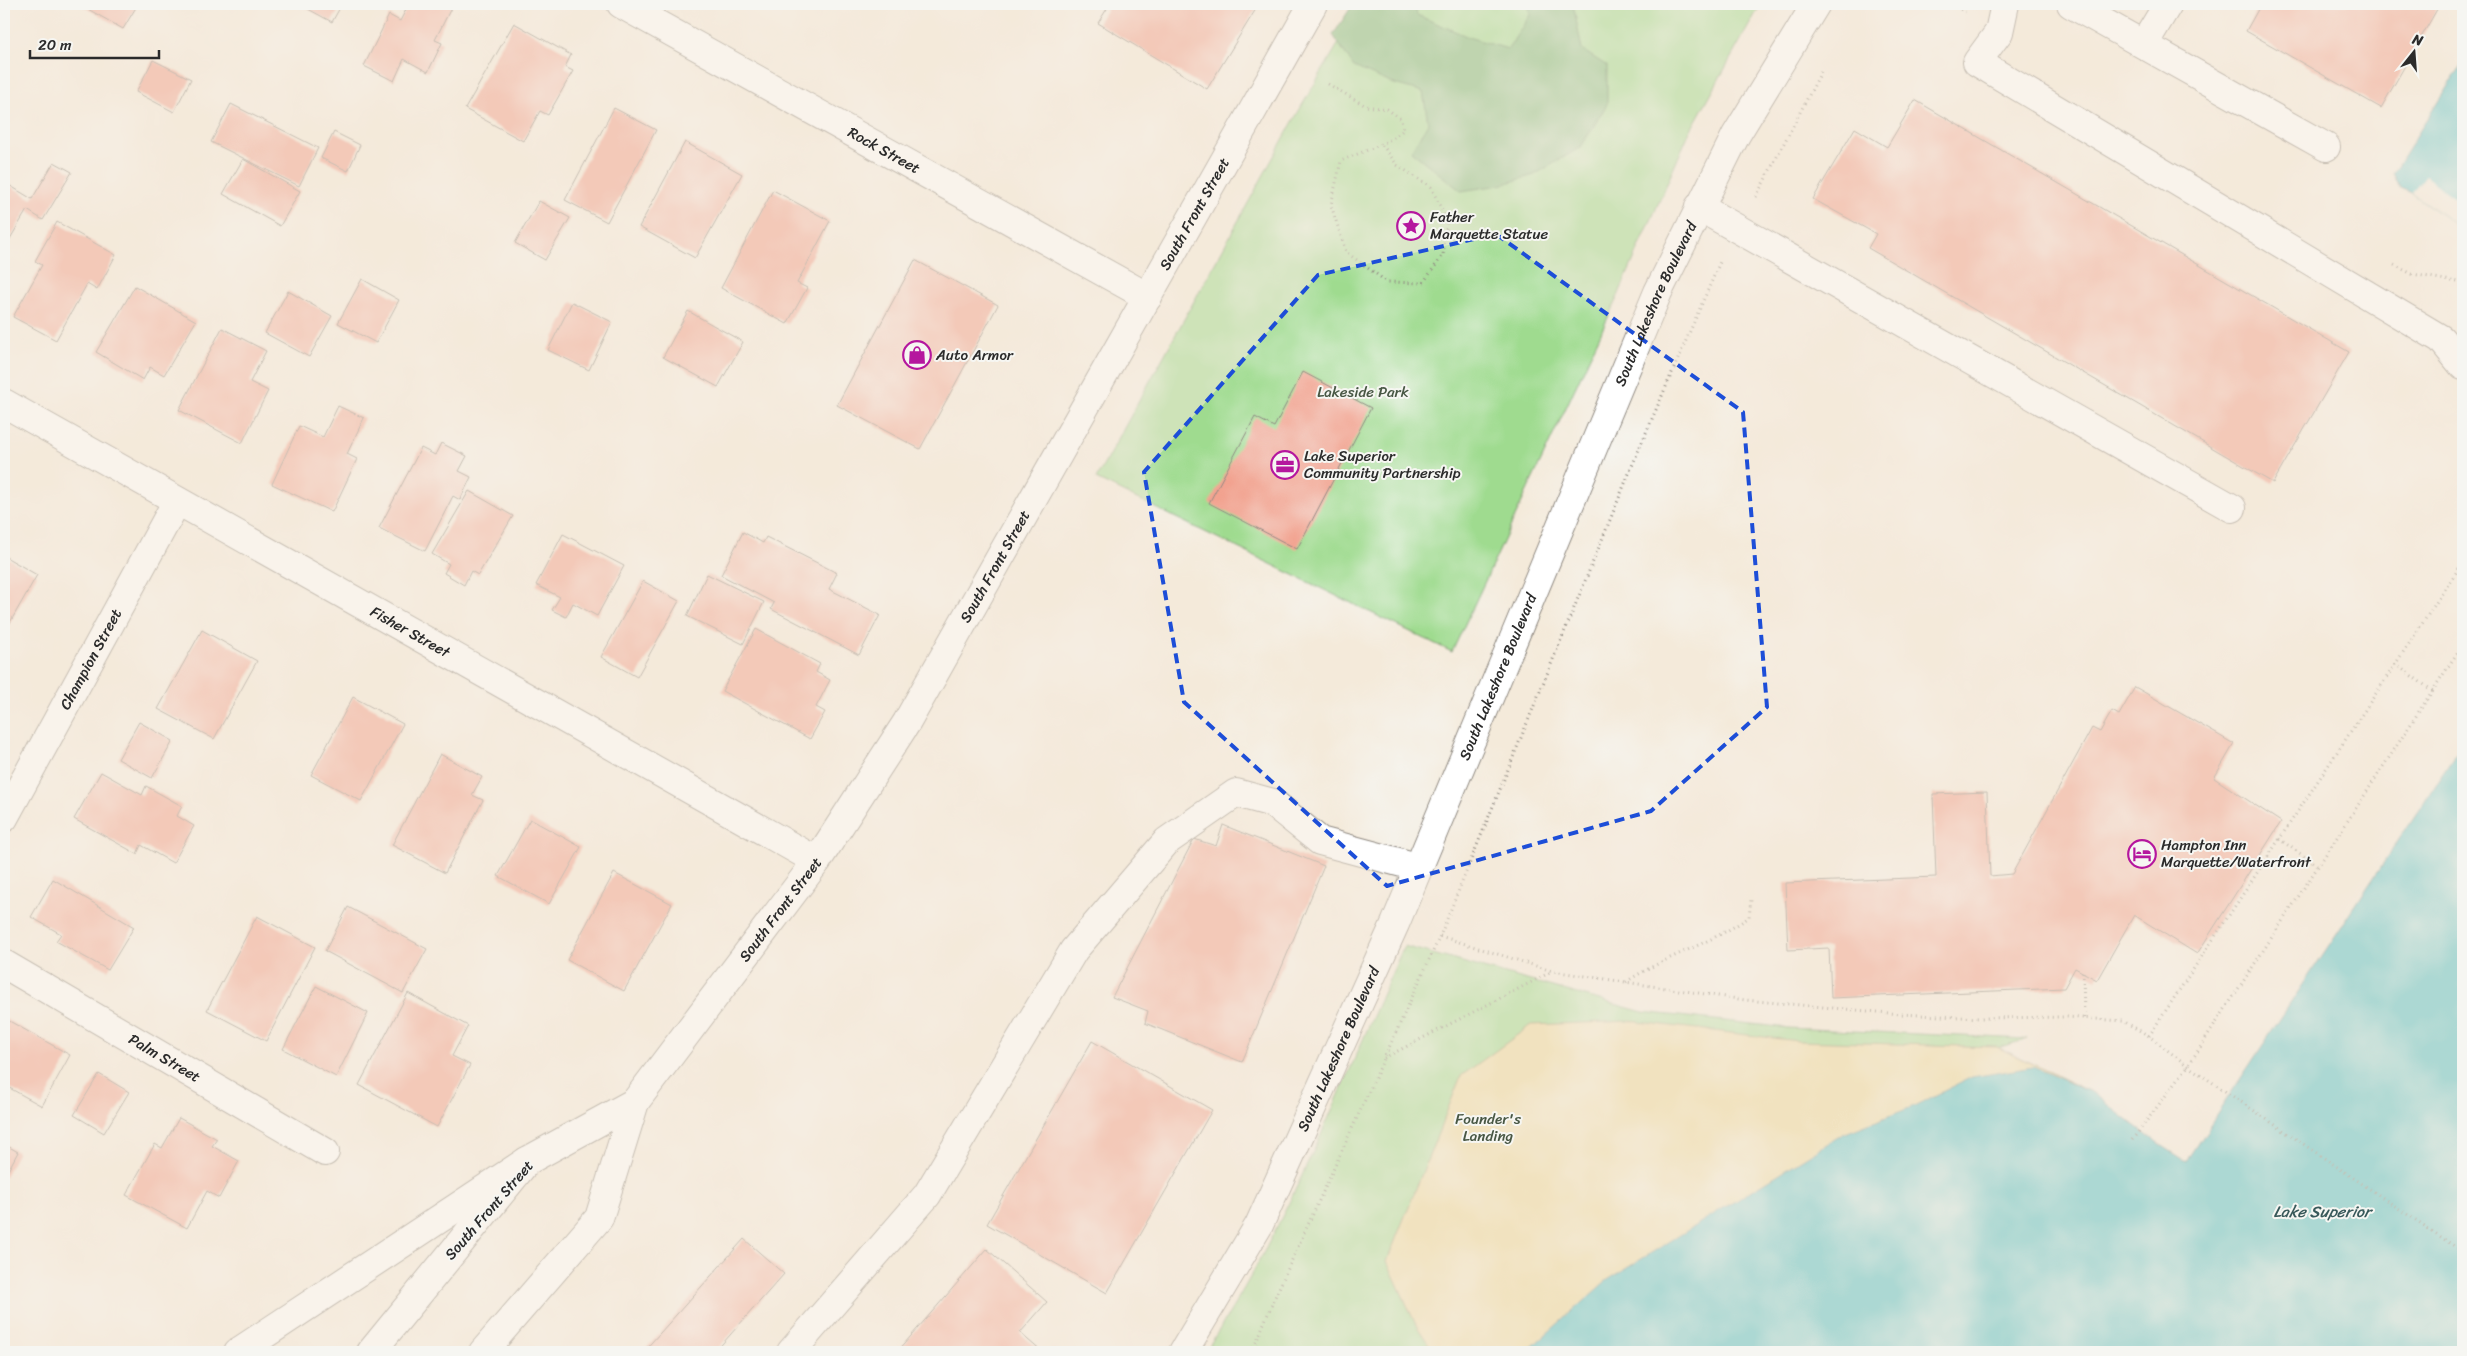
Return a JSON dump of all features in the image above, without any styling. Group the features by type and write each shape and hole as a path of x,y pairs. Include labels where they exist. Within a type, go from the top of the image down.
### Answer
{"main road":[{"name":"Rock Street","path":"621,4 1148,297"},
{"name":"South Front Street","path":"483,1352 599,1218 635,1102 817,861 907,722 1313,4"},
{"name":"South Lakeshore Boulevard","path":"1183,1352 1259,1225 1395,924 1417,867 1658,292 1736,135 1816,4"},
{"path":"2005,4 1999,32 1977,62 2441,338 2463,366"},
{"path":"2071,4 2326,148"},
{"path":"2144,44 2168,4"},
{"path":"1699,208 2232,508"},
{"name":"Fisher Street","path":"4,403 817,861"},
{"name":"Champion Street","path":"4,818 177,501"},
{"path":"791,1352 927,1195 1074,950 1166,841 1236,793 1273,803 1320,841 1417,867"},
{"name":"Palm Street","path":"4,964 325,1152"},
{"name":"South Front Street","path":"371,1352 527,1161 635,1102"},
{"path":"238,1352 527,1161"}],"path":[{"path":"1252,1352 1274,1297 1440,936 1643,440 1720,262 1739,230 1824,65"},
{"path":"1328,84 1366,106 1387,109 1401,119 1402,130 1392,140 1381,143 1341,160 1331,205 1346,252 1387,282 1423,283 1443,255 1447,221 1431,187 1396,165 1381,143"},
{"path":"2149,1036 2463,562"},
{"path":"2132,1140 2188,1066 2463,644"},
{"path":"2395,664 2433,691"},
{"path":"2279,839 2318,866"},
{"path":"1626,982 1648,967 1733,929 1749,917 1751,900"},
{"path":"1440,936 1552,971 1745,1000 1900,1014 1980,1018 2084,1018 2123,1021 2149,1036 2188,1066 2463,1252"},
{"path":"1383,1058 1552,971"},
{"path":"2083,972 2084,1018"}],"highlighted area":[{"path":"1496,234 1743,412 1767,707 1651,811 1387,886 1184,702 1144,472 1318,275"}],"green space":[{"path":"1353,4 1415,4 1417,15 1471,38 1508,49 1530,15 1528,4 1573,4 1582,50 1607,66 1607,104 1581,147 1534,175 1500,185 1461,191 1411,151 1428,123 1423,92 1391,83 1354,67 1333,35"},
{"name":"Lakeside Park","path":"1362,4 1761,4 1689,133 1618,296 1452,652 1096,479 1301,107"},
{"name":"Founder's Landing","path":"1404,946 1643,1012 1788,1028 2027,1039 1804,1106 1452,1352 1205,1352 1235,1305 1288,1205 1336,1102"}],"sand":[{"path":"1630,1021 1798,1041 1997,1047 2093,1093 1749,1352 1434,1352 1416,1325 1387,1261 1461,1076 1531,1025"}],"water":[{"path":"2463,62 2463,230 2412,193 2400,188 2393,173"},
{"name":"Lake Superior","path":"2463,743 2463,1352 1526,1352 1606,1281 1843,1134 1912,1107 1972,1077 2033,1067 2093,1093 2161,1145 2186,1161"}],"pier":[{"path":"2425,176 2463,204 2463,230 2412,193"}],"building":[{"path":"79,4 138,4 123,29"},
{"path":"299,4 342,4 332,22"},
{"path":"409,4 453,4 435,40 442,43 428,72 404,59 394,81 364,66 389,15 400,21"},
{"path":"1110,4 1259,4 1207,89 1098,23"},
{"path":"2261,4 2440,4 2381,108 2246,31"},
{"path":"514,23 571,55 565,67 573,71 548,115 540,111 523,141 465,109"},
{"path":"153,60 191,79 174,112 136,92"},
{"path":"1915,100 2349,352 2273,483 1868,248 1876,234 1813,199 1855,128 1887,147"},
{"path":"231,104 318,148 299,186 211,142"},
{"path":"614,108 656,130 607,222 565,200"},
{"path":"334,132 360,145 348,171 321,158"},
{"path":"685,142 742,174 695,258 639,227"},
{"path":"243,159 300,191 280,226 223,194"},
{"path":"54,162 72,172 43,220 27,210 4,249 4,182 32,199"},
{"path":"773,190 830,221 797,283 807,288 787,324 721,288"},
{"path":"539,201 570,218 545,260 515,243"},
{"path":"57,222 116,255 97,290 87,284 56,340 13,317 42,265 35,261"},
{"name":"Auto Armor","path":"915,260 998,305 920,449 837,405"},
{"path":"362,279 399,300 376,343 338,323"},
{"path":"135,286 196,321 164,375 150,367 143,380 96,352"},
{"path":"288,291 332,316 309,357 265,333"},
{"path":"572,302 612,322 589,370 548,350"},
{"path":"688,311 743,342 718,387 663,357"},
{"path":"222,328 266,351 250,382 268,391 242,443 179,410"},
{"name":"Lake Superior Community Partnership","path":"1303,372 1371,408 1297,549 1209,503 1255,417 1274,427"},
{"path":"338,406 364,418 347,454 357,459 332,512 272,484 299,426 323,437"},
{"path":"441,443 467,456 459,471 471,477 460,500 453,496 425,551 379,528 421,448 435,455"},
{"path":"469,491 513,516 478,575 471,571 464,585 444,573 449,564 432,554"},
{"path":"743,532 763,543 766,537 837,573 829,589 880,615 859,655 771,609 774,603 721,575"},
{"path":"563,534 624,566 597,616 573,603 566,617 552,610 560,597 536,585"},
{"path":"4,556 37,575 4,633"},
{"path":"707,574 764,602 743,644 687,616"},
{"path":"643,581 679,601 637,677 601,657"},
{"path":"756,629 820,664 816,672 830,680 816,707 825,712 810,739 722,691"},
{"path":"202,630 257,661 214,739 158,709"},
{"name":"Hampton Inn Marquette/Waterfront","path":"2135,687 2234,744 2214,778 2281,822 2197,954 2134,915 2097,980 2075,968 2064,988 1831,998 1829,948 1788,950 1785,883 1936,877 1933,794 1987,792 1990,876 2012,874 2092,728 2100,732 2112,711 2119,715"},
{"path":"353,697 403,724 361,801 311,775"},
{"path":"139,722 173,741 152,778 118,759"},
{"path":"440,754 482,777 472,795 483,800 445,873 392,845"},
{"path":"101,772 142,795 146,786 182,806 177,816 194,826 173,863 141,845 137,854 74,819"},
{"path":"530,819 581,847 549,904 498,876"},
{"path":"1223,825 1324,866 1242,1062 1145,1023 1148,1011 1112,997 1194,839 1216,846"},
{"path":"614,873 672,904 624,991 567,960"},
{"path":"53,879 134,927 108,970 56,941 61,934 31,917"},
{"path":"348,907 427,949 403,993 325,951"},
{"path":"257,916 315,947 266,1041 207,1010"},
{"path":"316,986 368,1013 336,1077 283,1049"},
{"path":"408,993 468,1026 452,1056 470,1065 437,1127 359,1085"},
{"path":"4,1018 70,1055 42,1106 4,1085"},
{"path":"1092,1041 1212,1110 1107,1293 987,1224"},
{"path":"99,1074 129,1092 104,1133 74,1115"},
{"path":"179,1118 217,1139 212,1146 239,1161 219,1198 207,1191 187,1228 126,1195 155,1144 162,1148"},
{"path":"4,1144 18,1152 4,1178"},
{"path":"744,1239 784,1274 715,1352 643,1352"},
{"path":"987,1249 1047,1302 1020,1333 1042,1352 897,1352"}],"place":[{"name":"Father Marquette Statue","path":"1411,226"},
{"name":"Auto Armor","path":"917,355"},
{"name":"Lake Superior Community Partnership","path":"1285,465"},
{"name":"Hampton Inn Marquette/Waterfront","path":"2142,854"}]}
